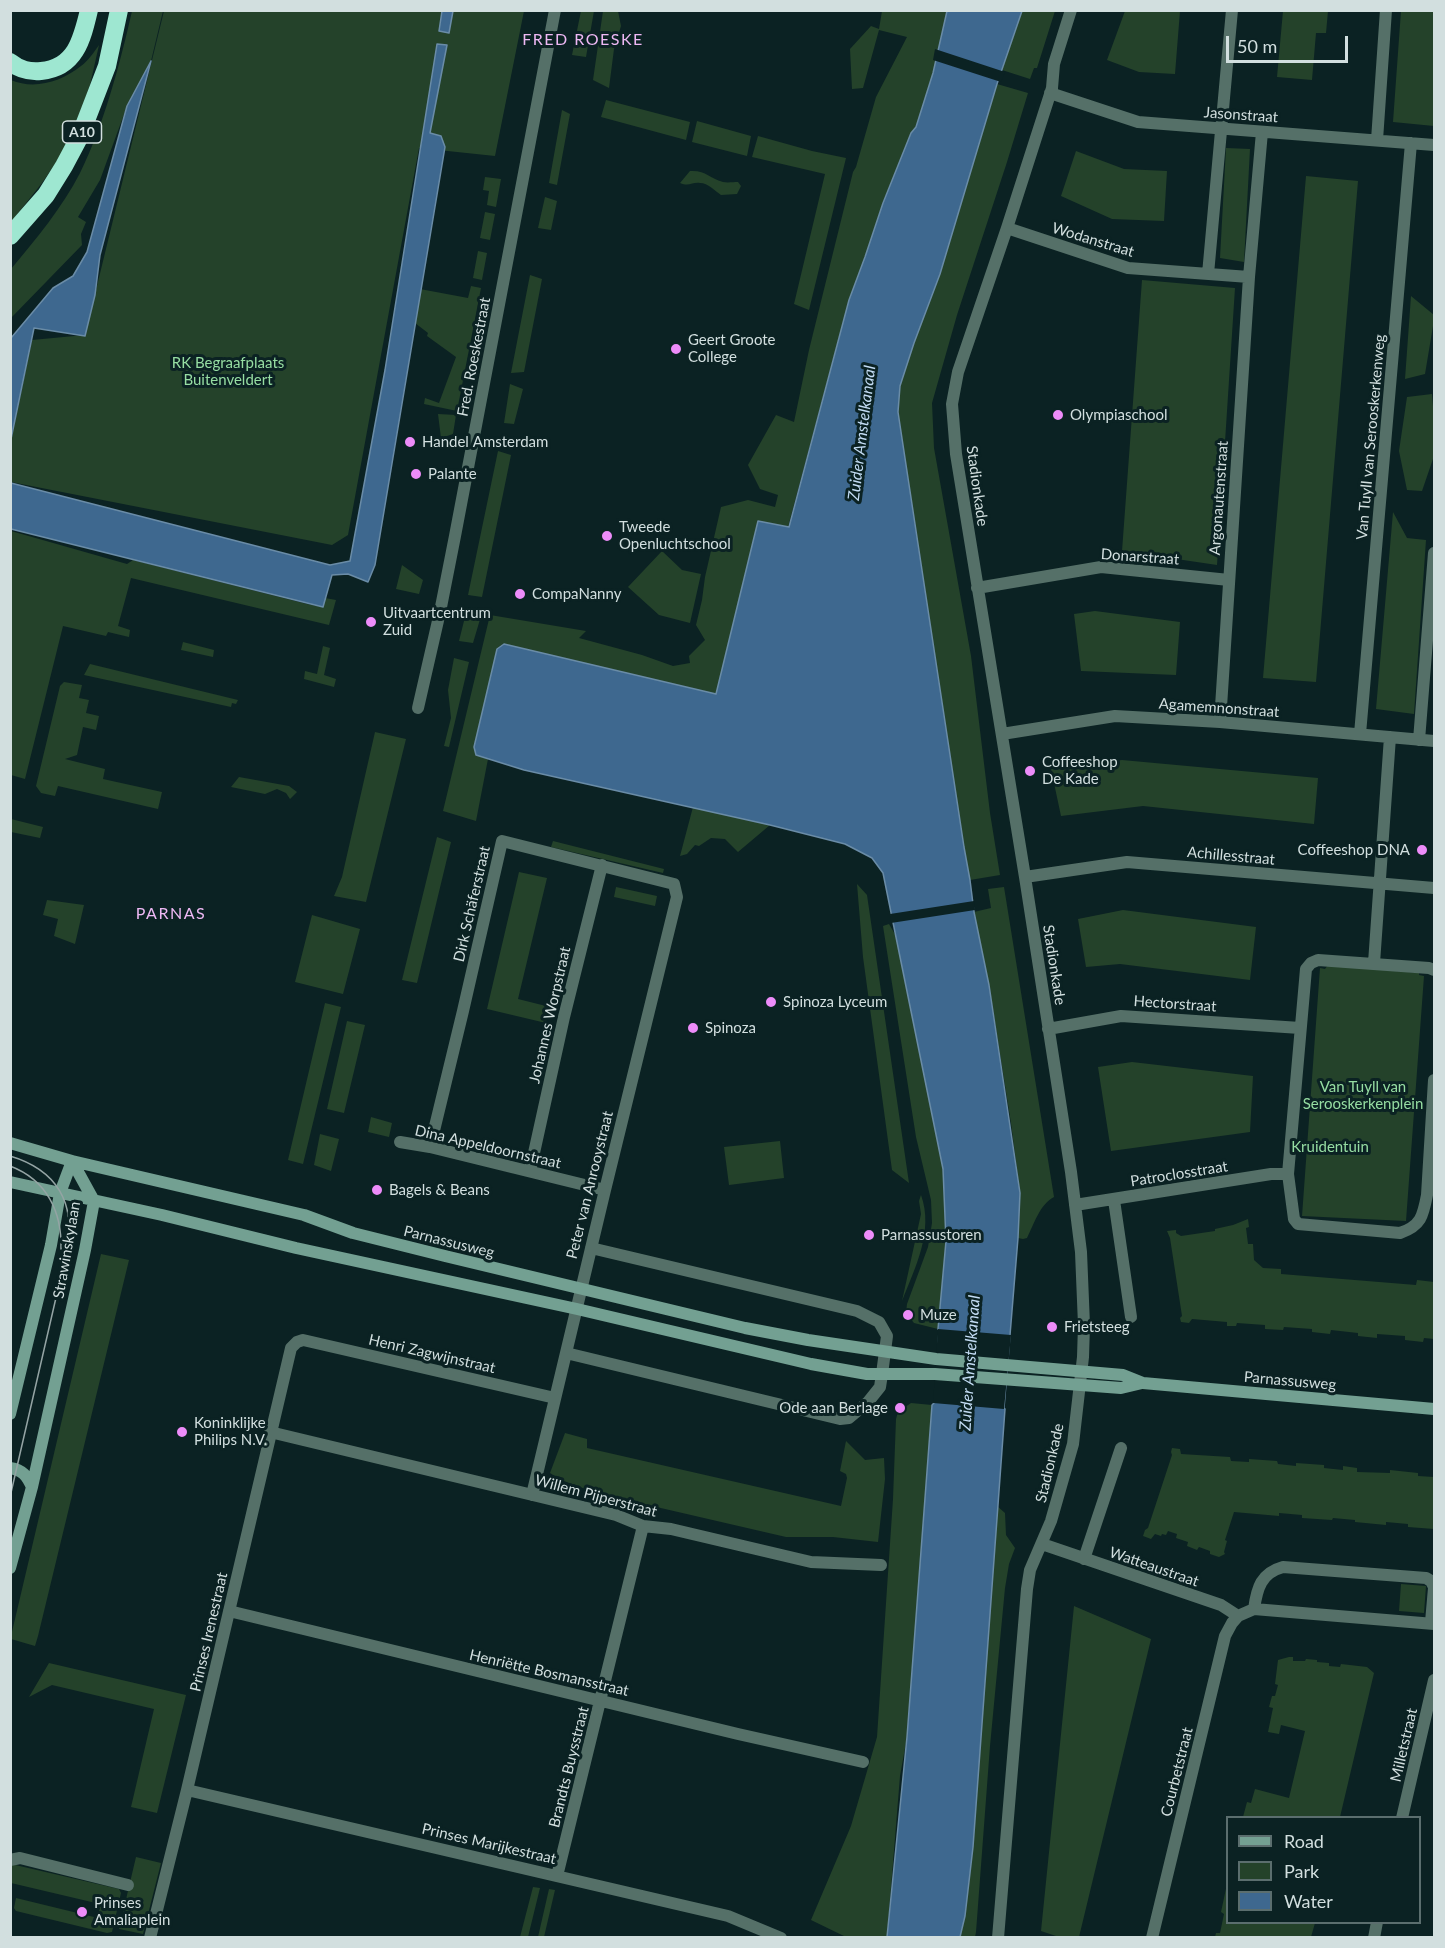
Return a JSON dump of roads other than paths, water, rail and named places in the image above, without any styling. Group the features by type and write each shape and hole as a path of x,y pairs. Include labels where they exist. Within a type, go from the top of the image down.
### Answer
{"highway":[{"path":"10,62 19,69 37,71 51,70 65,64 76,50 89,10"},
{"name":"A10","path":"10,236 46,195 80,136 106,66 119,10"}],"main road":[{"name":"Parnassusweg","path":"10,1143 72,1161 304,1215 353,1233 404,1246 745,1328 808,1340 936,1359 1123,1375 1143,1383 1434,1408"},
{"name":"Strawinskylaan","path":"10,1414 53,1238 60,1193 72,1161"},
{"name":"Strawinskylaan","path":"10,1568 32,1487 94,1201 72,1161"},
{"name":"Parnassusweg","path":"10,1182 811,1364 867,1374 935,1374 1121,1388 1143,1383"},
{"path":"10,1468 17,1469 27,1476 32,1487"},
{"path":"10,1528 23,1523"}],"street":[{"name":"Fred. Roeskestraat","path":"417,708 456,536 555,10"},
{"name":"Stadionkade","path":"998,1938 1027,1589 1030,1570 1052,1521 1073,1444 1083,1357 1083,1297 1081,1252 1075,1204 1025,877 956,454 952,405 958,372 1050,93 1054,64 1071,10"},
{"path":"1232,10 1208,274 1249,277"},
{"path":"1377,140 1386,10"},
{"name":"Jasonstraat","path":"1050,93 1137,122 1434,145"},
{"name":"Argonautenstraat","path":"1220,722 1249,277 1262,132"},
{"name":"Van Tuyll van Serooskerkenweg","path":"1360,734 1411,143"},
{"name":"Wodanstraat","path":"1007,228 1128,268 1208,274"},
{"path":"1419,740 1434,553"},
{"name":"Donarstraat","path":"977,588 1101,567 1229,580"},
{"name":"Agamemnonstraat","path":"1002,734 1115,716 1220,722 1434,741"},
{"path":"1374,963 1390,737"},
{"name":"Dirk Schäferstraat","path":"430,1147 502,841 674,884"},
{"name":"Achillesstraat","path":"1025,877 1127,862 1434,888"},
{"name":"Johannes Worpstraat","path":"530,1171 564,1017 602,866"},
{"name":"Peter van Anrooystraat","path":"532,1495 604,1190 677,897 674,884"},
{"path":"1434,970 1374,963 1318,960 1306,969 1288,1174 1294,1219 1298,1224 1400,1233 1411,1230 1419,1223 1431,1186 1434,1080"},
{"name":"Hectorstraat","path":"1048,1029 1121,1016 1300,1028"},
{"name":"Dina Appeldoornstraat","path":"400,1142 430,1147 604,1190"},
{"name":"Patroclosstraat","path":"1075,1204 1114,1200 1271,1174 1288,1174"},
{"path":"1114,1200 1131,1317"},
{"path":"566,1353 840,1419 849,1418 868,1402 880,1387 887,1336 879,1322 857,1311 591,1248"},
{"name":"Henri Zagwijnstraat","path":"303,1340 555,1398"},
{"name":"Prinses Irenestraat","path":"150,1938 291,1348 303,1340"},
{"name":"Willem Pijperstraat","path":"270,1432 616,1515 643,1526 671,1529 811,1562 881,1565"},
{"path":"1084,1559 1121,1448"},
{"name":"Brandts Buysstraat","path":"557,1876 643,1526"},
{"name":"Watteaustraat","path":"1042,1544 1221,1605 1238,1616"},
{"path":"1238,1616 1254,1609 1433,1623 1434,1588 1431,1581 1426,1578 1283,1567 1273,1570 1262,1581 1254,1609"},
{"name":"Henriëtte Bosmansstraat","path":"229,1611 863,1762"},
{"name":"Courbetstraat","path":"1152,1938 1226,1636 1238,1616"},
{"name":"Milletstraat","path":"1402,1816 1434,1680"},
{"name":"Prinses Marijkestraat","path":"187,1790 728,1916 781,1938"},
{"path":"10,1860 20,1858 128,1885"}],"water":[{"path":"442,11 453,11 449,33 439,31"},
{"name":"Zuider Amstelkanaal","path":"947,11 1022,11 997,84 940,274 900,386 898,412 974,912 989,985 1020,1193 973,1847 965,1916 960,1937 887,1937 907,1737 946,1241 943,1169 883,873 872,858 845,844 524,770 476,755 474,747 497,649 504,644 716,694 758,521 789,527 849,300 883,203 911,133 916,127 933,73"},
{"path":"437,44 447,45 430,133 441,136 445,147 375,565 368,582 348,574 332,575 323,607 11,529 11,483 330,565 350,561 385,370"},
{"path":"151,61 100,255 95,295 85,336 34,328 11,439 11,338 53,288 73,276 87,252 127,106"}],"tram line":[{"path":"10,1156 40,1170 60,1191 65,1203 69,1233 10,1497"},
{"path":"10,1166 34,1180 50,1199 59,1222 61,1249"}],"place":[{"name":"Geert Groote College","path":"676,349"},
{"name":"Olympiaschool","path":"1058,415"},
{"name":"Handel Amsterdam","path":"410,442"},
{"name":"Palante","path":"416,474"},
{"name":"Tweede Openluchtschool","path":"607,536"},
{"name":"CompaNanny","path":"520,594"},
{"name":"Uitvaartcentrum Zuid","path":"371,622"},
{"name":"Coffeeshop De Kade","path":"1030,771"},
{"name":"Coffeeshop DNA","path":"1422,850"},
{"name":"Spinoza Lyceum","path":"771,1002"},
{"name":"Spinoza","path":"693,1028"},
{"name":"Bagels & Beans","path":"377,1190"},
{"name":"Parnassustoren","path":"869,1235"},
{"name":"Muze","path":"908,1315"},
{"name":"Frietsteeg","path":"1052,1327"},
{"name":"Ode aan Berlage","path":"900,1408"},
{"name":"Koninklijke Philips N.V.","path":"182,1432"},
{"name":"Prinses Amaliaplein","path":"82,1912"}],"district":[{"name":"FRED ROESKE","path":"583,40"},
{"name":"PARNAS","path":"171,914"}],"park label":[{"name":"RK Begraafplaats Buitenveldert","path":"228,372"},
{"name":"Van Tuyll van Serooskerkenplein","path":"1363,1096"},
{"name":"Kruidentuin","path":"1330,1147"}]}
